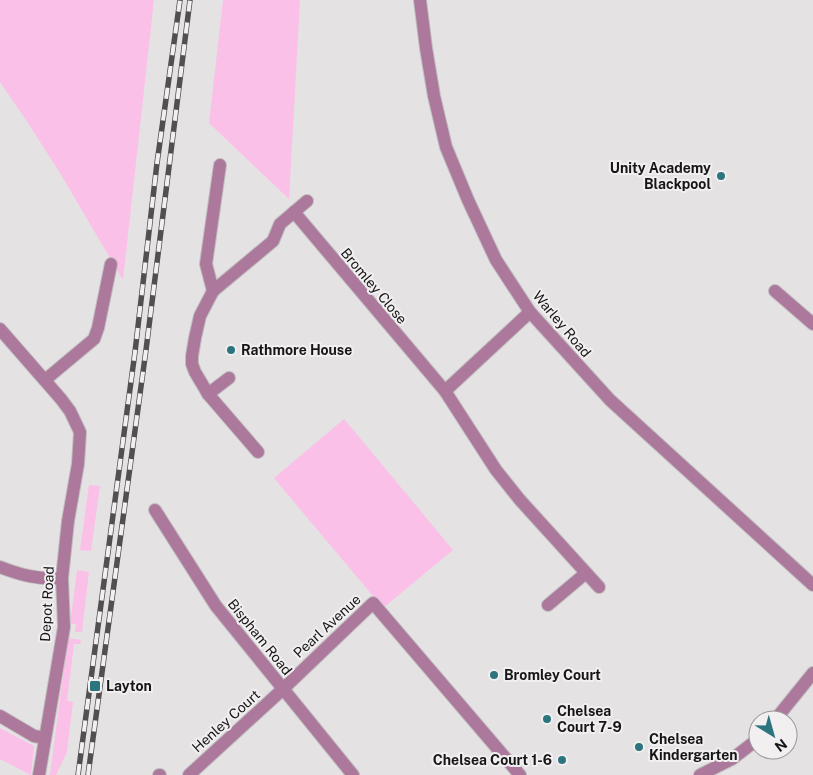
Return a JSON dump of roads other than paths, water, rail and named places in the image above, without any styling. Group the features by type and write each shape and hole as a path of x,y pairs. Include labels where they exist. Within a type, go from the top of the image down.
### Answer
{"street":[{"name":"Warley Road","path":"420,0 434,96 446,146 468,200 496,260 530,312 610,400 813,586"},
{"path":"213,291 206,264 220,165"},
{"path":"258,452 208,394 192,364 192,356 200,316 213,291 274,241 280,224 307,201"},
{"name":"Bromley Close","path":"294,212 445,391 496,470 520,500 599,587"},
{"path":"0,329 45,380 94,339 111,264"},
{"path":"775,291 808,320 813,307"},
{"path":"445,391 530,312"},
{"path":"208,394 229,378"},
{"name":"Depot Road","path":"39,775 64,627 62,578 68,521 78,464 80,432 78,425 61,399 45,380"},
{"name":"Bispham Road","path":"155,510 216,606 353,775"},
{"path":"0,566 32,578 62,578"},
{"path":"548,605 586,573"},
{"name":"Pearl Avenue","path":"283,689 373,603 520,775"},
{"path":"783,710 813,673"},
{"name":"Henley Court","path":"189,775 283,689"},
{"path":"0,716 34,736 45,738"},
{"path":"700,775 732,759 748,747"}],"railway":[{"path":"78,775 135,352 157,163 180,0"},
{"path":"88,775 146,350 190,0"}],"place":[{"name":"Unity Academy Blackpool","path":"721,176"},
{"name":"Rathmore House","path":"231,350"},
{"name":"Bromley Court","path":"494,675"},
{"name":"Layton","path":"95,686"},
{"name":"Chelsea Court 7-9","path":"547,719"},
{"name":"Chelsea Kindergarten","path":"639,747"},
{"name":"Chelsea Court 1-6","path":"562,760"}]}
